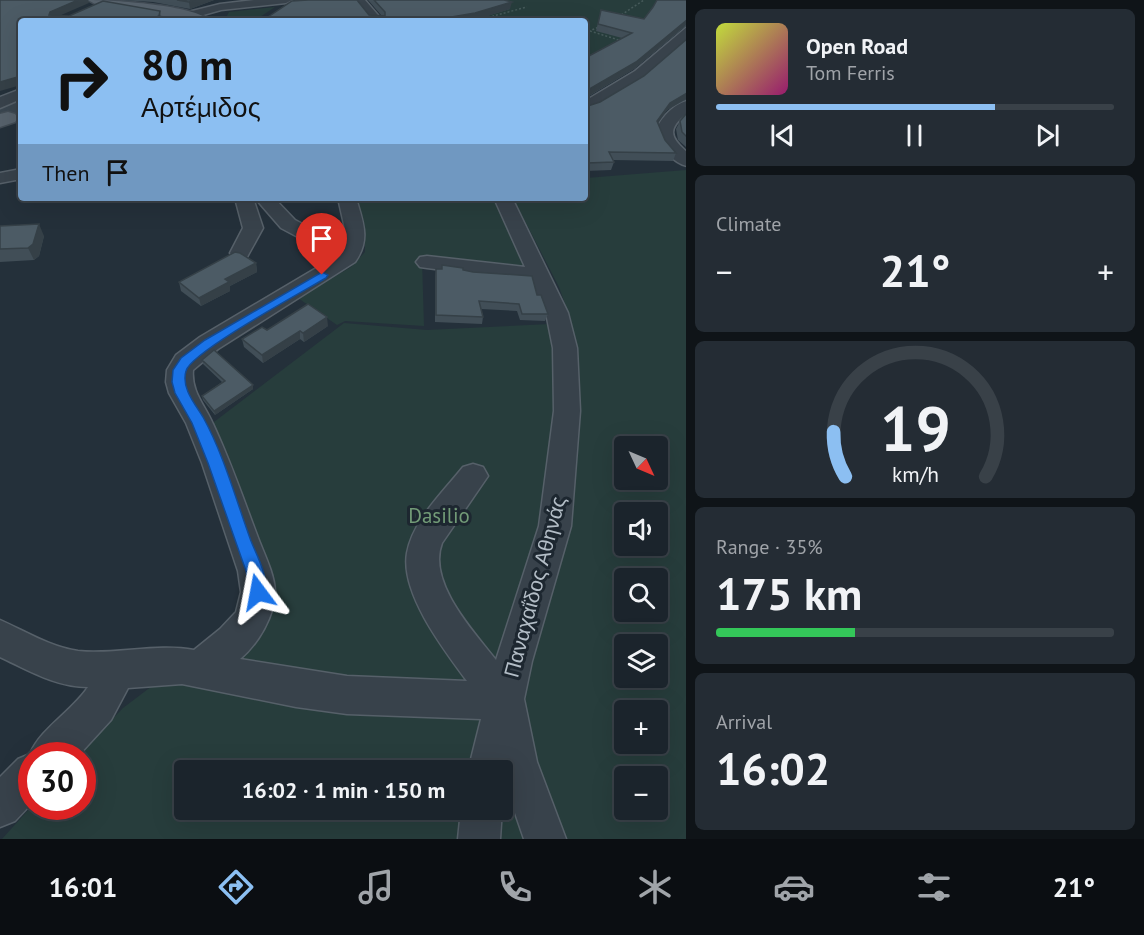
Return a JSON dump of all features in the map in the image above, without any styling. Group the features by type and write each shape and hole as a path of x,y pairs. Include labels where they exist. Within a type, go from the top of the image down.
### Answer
{"main road":[{"path":"104,3 196,18"}],"street":[{"path":"359,0 374,18"},
{"path":"172,13 237,2 285,2 299,4 268,15 285,2"},
{"path":"172,13 237,2"},
{"path":"214,18 225,11 285,2"},
{"path":"588,106 609,95 668,52 686,32"},
{"path":"3,114 18,96"},
{"path":"686,106 669,121 664,129 669,145 686,160"},
{"path":"0,178 18,175"},
{"path":"240,253 253,228 245,201"},
{"path":"267,201 288,224 333,248"},
{"path":"199,669 232,642 248,624 258,592 254,571 216,463 199,422 182,393 179,382 180,370 186,361 209,343 348,258 355,248 357,237 348,201"},
{"name":"Παναχαΐδος Αθηνάς","path":"490,760 522,630 555,526 564,449 567,382 565,348 557,313 504,201"},
{"path":"427,262 539,275"},
{"path":"473,476 425,545 422,564 437,607 458,639 506,701 517,762 545,839"},
{"path":"0,638 63,666 93,670 175,666 277,685 347,694 506,701"},
{"path":"64,742 94,713 105,698 117,670"},
{"path":"0,806 18,787"},
{"path":"479,839 481,820"}],"path":[{"path":"616,18 643,0"},
{"path":"493,16 527,7"},
{"path":"487,13 498,18"},
{"path":"589,31 602,26"},
{"path":"589,31 622,41"}],"green space":[{"path":"491,0 670,0 588,73 588,18 401,18"},
{"path":"275,7 258,18 226,18 229,12"},
{"name":"Dasilio","path":"686,170 686,839 2,839 19,820 96,820 96,742 90,742 123,708 160,680 259,622 210,425 344,323 427,330 572,323 559,287 515,201 588,201 588,178"},
{"path":"356,201 494,201 527,269 422,259 424,326 345,321 337,325 298,298 351,267 365,252"}],"building":[{"path":"0,0 78,0 50,12 49,15 69,16 103,1 160,11 159,16 153,18 18,18 18,77 0,82"},
{"path":"357,0 369,15 385,16 385,12 374,0 504,0 512,2 475,13 446,18 266,18 292,1"},
{"path":"657,0 686,0 686,21 636,62 588,90 588,56 632,33 598,24 601,10 644,19"},
{"path":"686,40 686,94 670,103 657,121 665,140 676,153 609,152 614,162 588,163 588,106 600,102 644,76"},
{"path":"686,114 686,136 682,132 680,121"},
{"path":"39,224 33,244 28,248 0,249 0,226"},
{"path":"235,252 256,263 225,279 229,282 199,298 179,282"},
{"path":"442,265 473,272 532,276 537,295 541,295 548,314 522,314 519,304 479,301 483,317 436,315 436,269 442,269"},
{"path":"308,304 327,317 262,355 242,339 262,327 267,330"},
{"path":"214,350 253,385 214,411 202,396 225,381 202,360"}],"tunnel":[{"path":"0,112 18,104"}],"route":[{"path":"258,592 254,571 216,463 199,422 182,393 179,382 180,370 182,365 198,350 322,275"}]}
